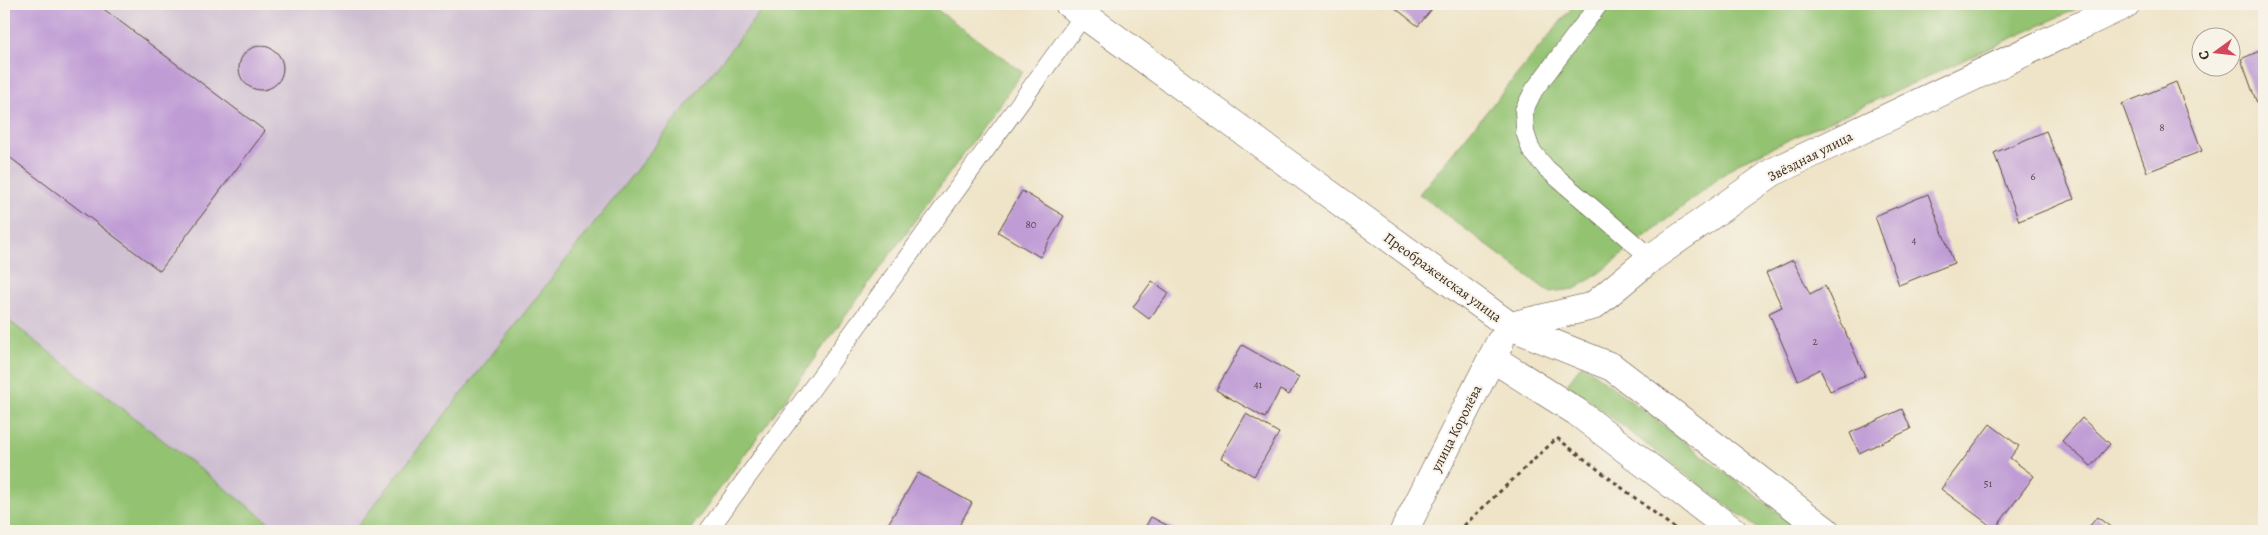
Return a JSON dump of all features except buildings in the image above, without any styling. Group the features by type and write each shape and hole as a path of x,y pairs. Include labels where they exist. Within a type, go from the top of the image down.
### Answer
{"street":[{"name":"Звёздная улица","path":"1510,326 1593,306 1651,258 1773,172 2126,4"},
{"name":"Преображенская улица","path":"1077,9 1510,326 1612,368 1826,531"},
{"name":"улица Королёва","path":"1404,531 1510,326"},
{"path":"1492,358 1577,412 1734,531"}],"lane":[{"path":"1598,4 1534,90 1524,110 1525,132 1530,150 1547,170 1651,258"},
{"path":"708,531 1077,9"}],"path":[{"path":"1458,531 1557,438 1678,531"}],"shaded area":[{"path":"4,4 774,4 362,531 272,531 4,322"}],"green space":[{"path":"766,4 929,4 1023,72 689,531 354,531"},
{"path":"1575,4 2087,4 1738,163 1599,273 1575,289 1549,292 1419,194"},
{"path":"4,317 280,531 4,531"},
{"path":"1582,364 1802,531 1761,531 1567,384"}]}
